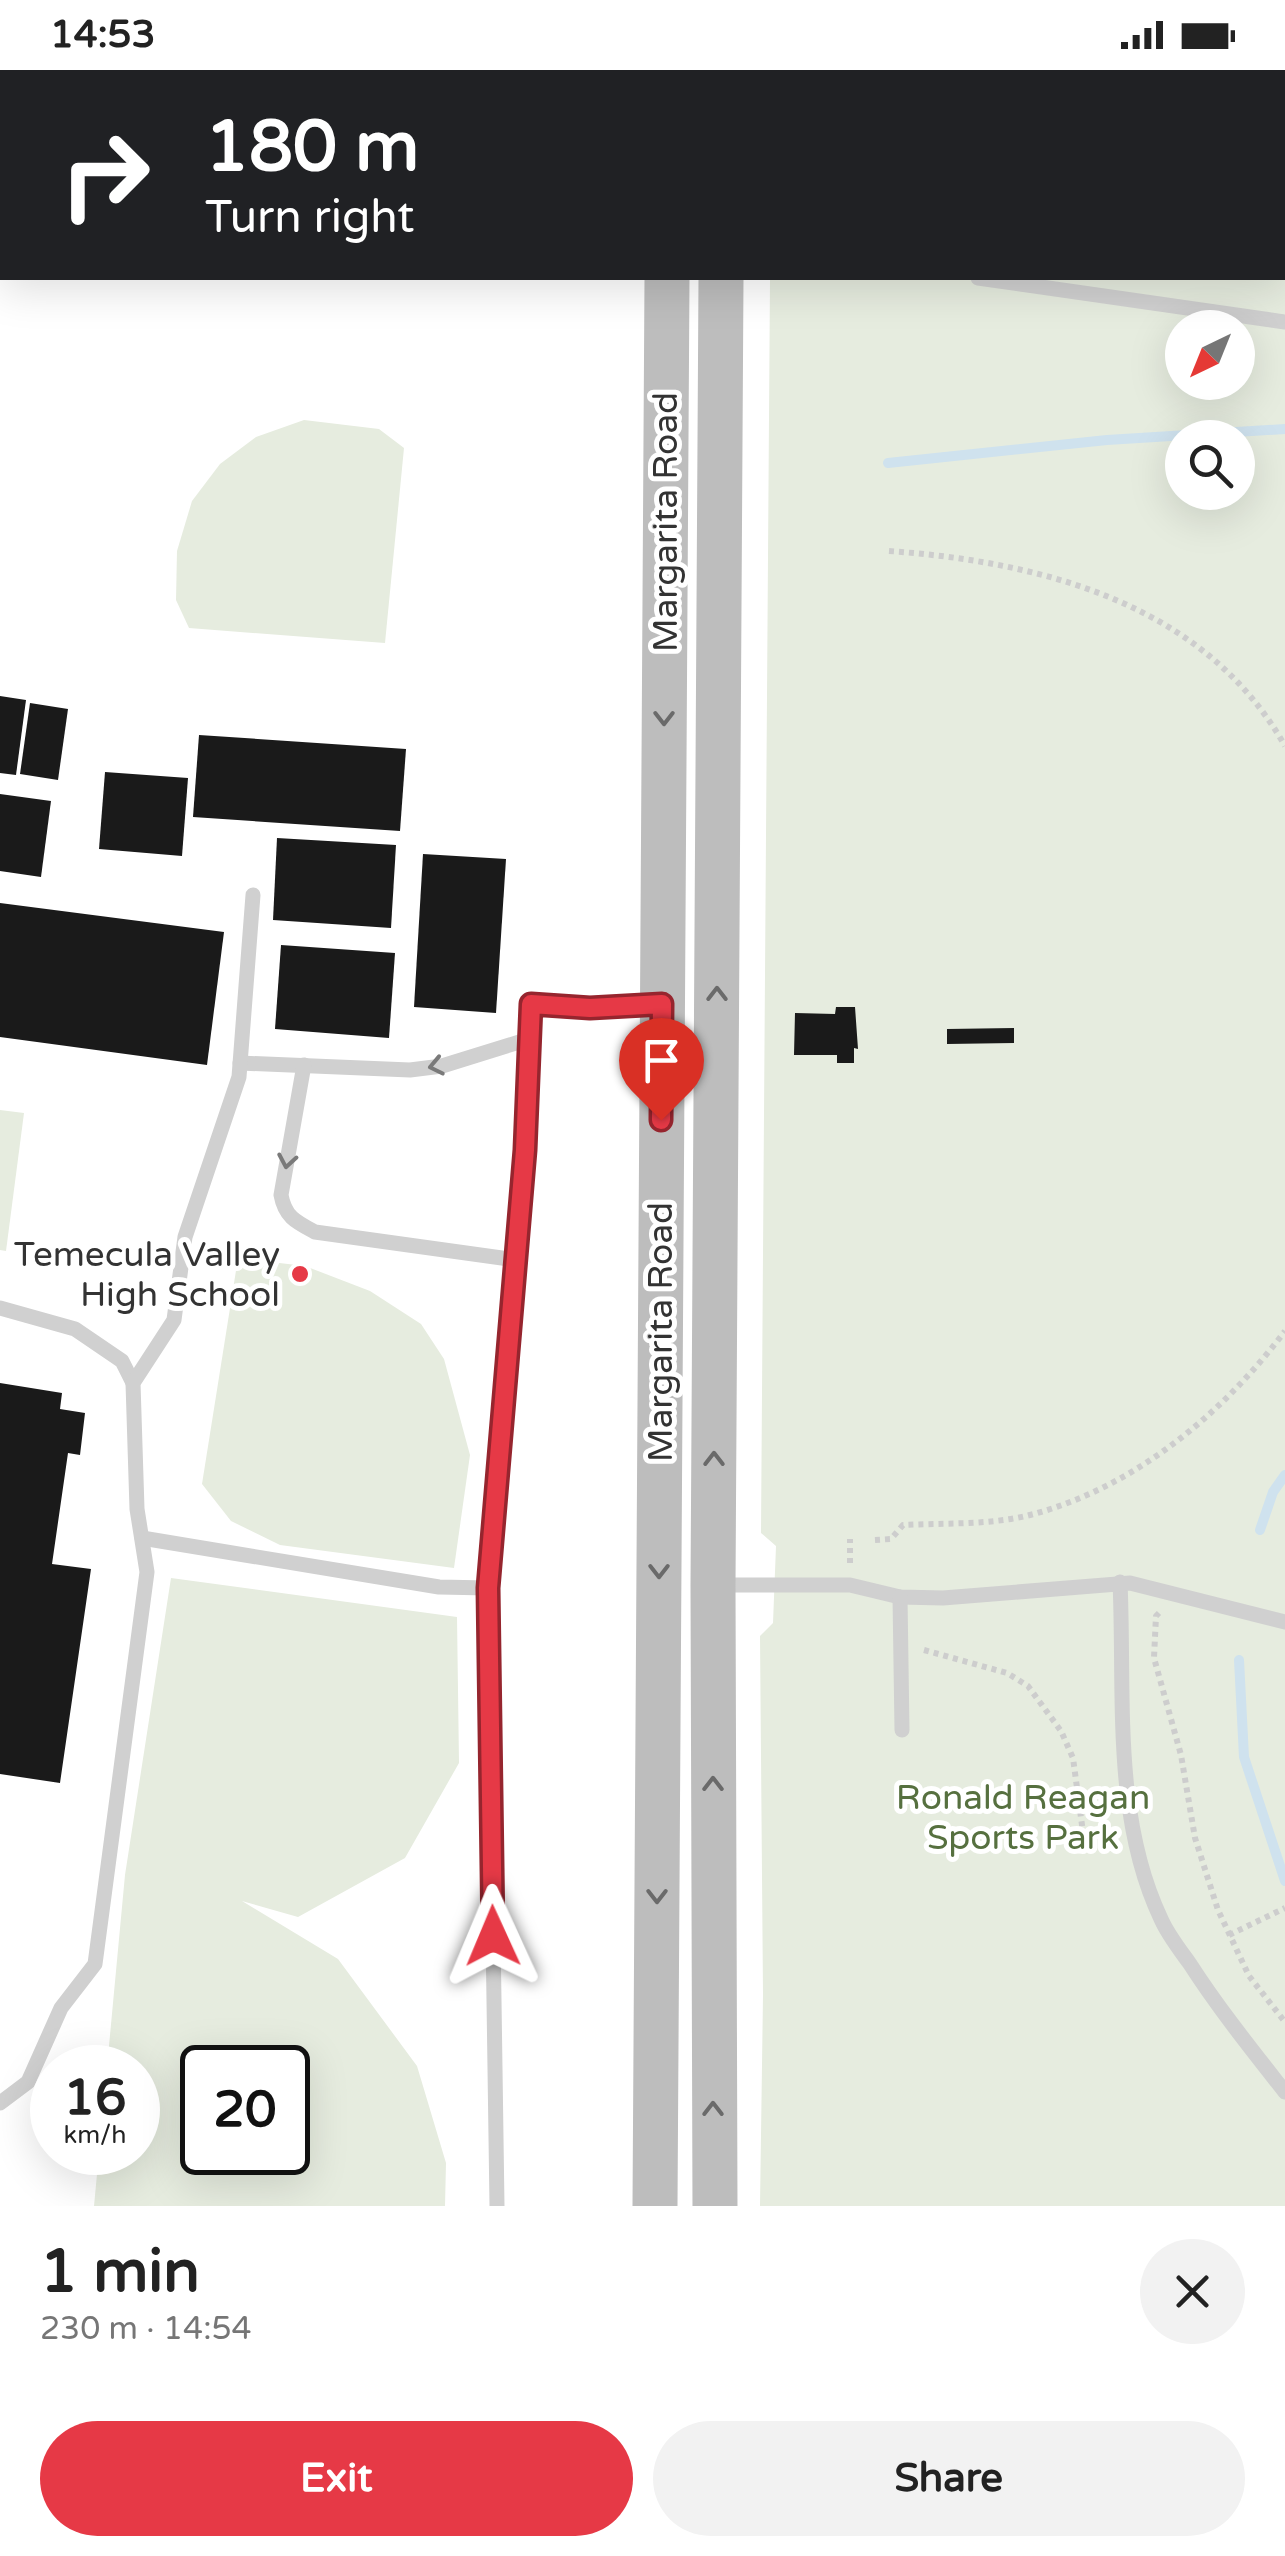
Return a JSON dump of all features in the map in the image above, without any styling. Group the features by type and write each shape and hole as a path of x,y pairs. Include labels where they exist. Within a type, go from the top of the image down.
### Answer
{"main road":[{"name":"Margarita Road","path":"655,2206 666,280"},
{"name":"Margarita Road","path":"714,2206 721,280"}],"lane":[{"path":"1019,280 1285,322"},
{"path":"133,1383 174,1320 185,1237 239,1078 253,896"},
{"path":"497,2206 488,1588 525,1150 531,1004 590,1008 662,1004"},
{"path":"240,1063 410,1070 442,1066 529,1039"},
{"path":"304,1064 282,1194 284,1210 293,1220 314,1232 516,1260"},
{"path":"0,1308 75,1329 122,1361 133,1383 138,1510 147,1572 95,1964 60,2008 28,2082 0,2103"},
{"path":"142,1538 439,1588 488,1588"},
{"path":"714,1586 850,1585 900,1598 944,1598 1120,1582 1285,1622"},
{"path":"1120,1582 1122,1730 1134,1834 1146,1877 1162,1921 1182,1952 1222,2012 1285,2092"},
{"path":"900,1598 902,1730"}],"path":[{"path":"888,551 958,556 1035,570 1155,616 1249,693 1285,746"},
{"path":"875,1540 891,1539 903,1525 1027,1516 1117,1480 1182,1439 1225,1400 1285,1330"},
{"path":"1162,1610 1156,1616 1154,1658 1181,1755 1195,1838 1218,1910 1249,1976 1285,2022"},
{"path":"900,1633 924,1650 1007,1673 1028,1686 1073,1758 1084,1840"},
{"path":"1229,1934 1285,1908"}],"green space":[{"name":"Ronald Reagan Sports Park","path":"770,280 1285,280 1285,2206 760,2206 760,1636 773,1623 776,1546 761,1533"},
{"path":"304,420 379,429 404,448 385,643 189,628 176,600 177,551 192,501 220,464 256,437"},
{"path":"0,1110 24,1113 6,1251 0,1250"},
{"path":"238,1258 305,1266 370,1291 421,1324 444,1359 470,1455 454,1568 280,1545 231,1521 202,1484"},
{"path":"171,1578 457,1617 459,1763 405,1858 298,1917 242,1901 338,1959 417,2066 446,2163 445,2206 94,2206 97,2175 160,2175 160,2045 109,2045 125,1875"}],"building":[{"path":"0,696 26,700 16,775 0,773"},
{"path":"30,703 68,709 58,780 20,774"},
{"path":"199,735 406,749 400,831 193,817"},
{"path":"105,772 188,778 182,856 99,849"},
{"path":"0,794 51,801 41,877 0,871"},
{"path":"277,838 396,845 391,928 273,920"},
{"path":"423,854 506,859 496,1013 414,1007"},
{"path":"0,903 224,932 207,1065 0,1037"},
{"path":"281,945 395,953 389,1038 275,1029"},
{"path":"836,1007 855,1007 858,1049 854,1048 854,1063 837,1063 837,1055 794,1055 795,1013 835,1014"},
{"path":"1014,1028 1014,1043 947,1044 947,1029"},
{"path":"0,1383 62,1393 60,1409 85,1413 80,1455 68,1453 52,1564 91,1569 60,1783 0,1774"}],"waterway":[{"path":"888,463 1107,440 1285,429"},
{"path":"1260,1530 1273,1492 1285,1475"},
{"path":"1239,1660 1244,1757 1285,1881"}],"place":[{"name":"Temecula Valley High School","path":"300,1274"}],"route":[{"path":"493,1936 488,1588 525,1150 531,1004 590,1008 662,1004 661,1120"}]}
